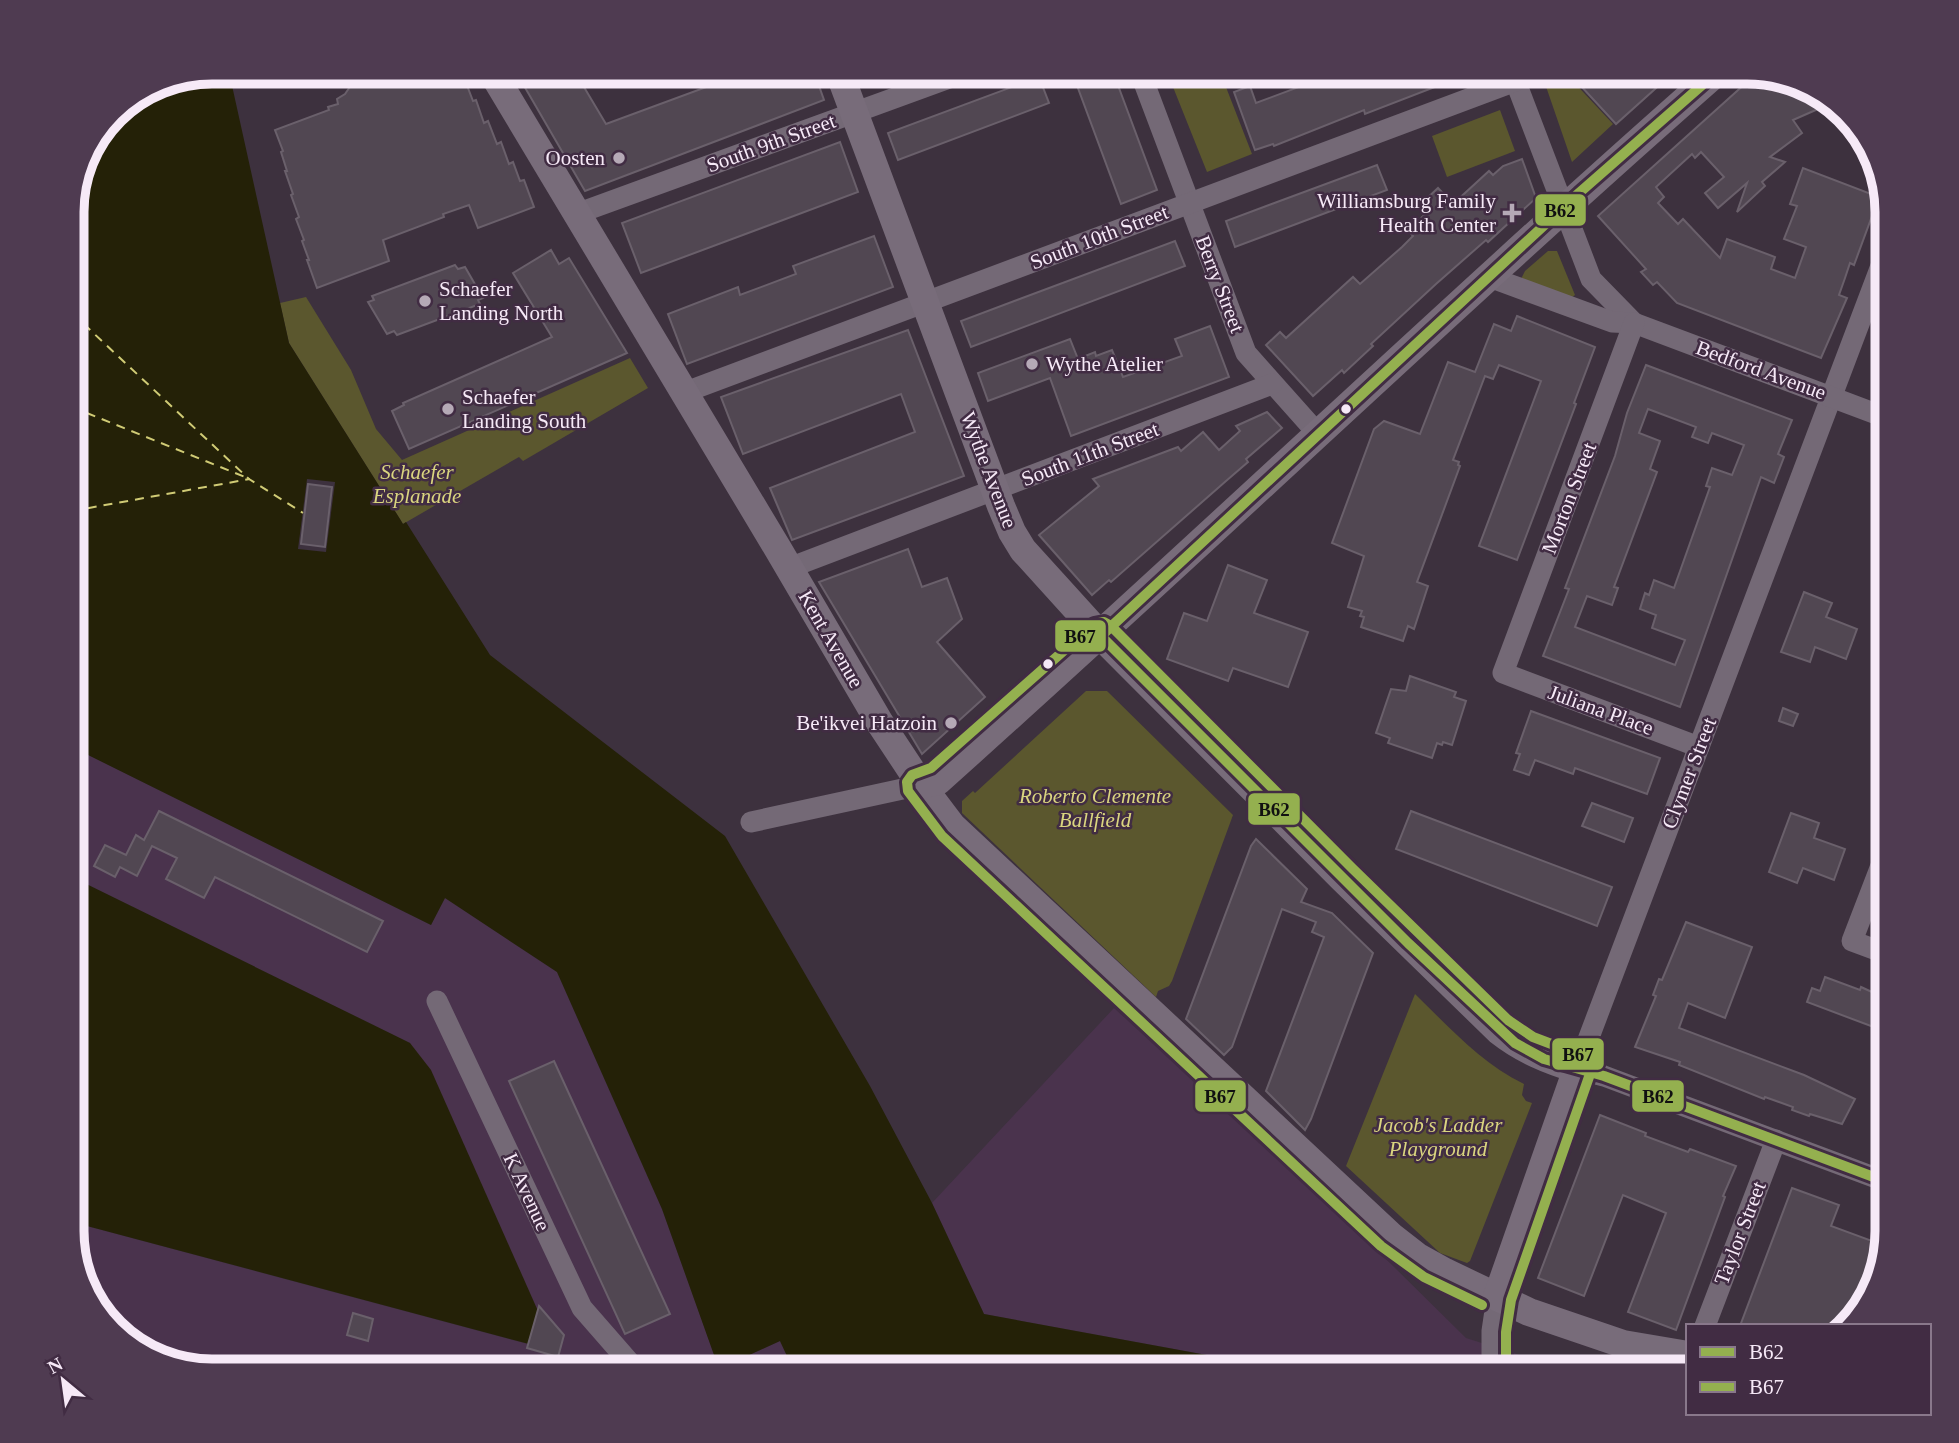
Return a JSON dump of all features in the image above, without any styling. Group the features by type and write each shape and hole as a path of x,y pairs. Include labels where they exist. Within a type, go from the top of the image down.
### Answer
{"main road":[{"name":"Kent Avenue","path":"499,84 880,723 921,786 952,826 1391,1236 1431,1265 1495,1304 1529,1312 1623,1343 1686,1355"},
{"name":"Wythe Avenue","path":"843,84 995,491 1017,542 1101,636 1499,1031 1544,1059 1577,1069"},
{"path":"921,786 938,781 1101,636 1564,208 1704,84"},
{"name":"Clymer Street","path":"1495,1304 1577,1069"},
{"name":"Kent Avenue","path":"1623,1343 1645,1359"}],"street":[{"name":"South 9th Street","path":"576,214 933,84"},
{"name":"Berry Street","path":"1144,84 1246,353 1319,435"},
{"name":"South 10th Street","path":"683,393 1189,203 1494,84"},
{"name":"Bedford Avenue","path":"1517,84 1591,279 1634,323"},
{"name":"Bedford Avenue","path":"1489,277 1612,322 1634,323 1875,413"},
{"name":"Clymer Street","path":"1577,1069 1875,282"},
{"name":"Morton Street","path":"1503,673 1634,323"},
{"name":"South 11th Street","path":"789,568 1272,384"},
{"name":"Juliana Place","path":"1503,673 1699,747"},
{"path":"751,822 921,786"},
{"path":"1875,881 1852,941 1875,950"},
{"name":"K Avenue","path":"437,1001 582,1308 627,1359"},
{"name":"Wythe Avenue","path":"1577,1069 1604,1076 1875,1177"},
{"name":"Taylor Street","path":"1706,1324 1776,1140"},
{"path":"1493,1359 1495,1304"}],"shaded area":[{"path":"232,84 289,343 403,524 406,522 490,655 725,836 870,1086 932,1203 984,1314 1229,1359 788,1359 780,1341 741,1359 715,1359 662,1209 557,972 445,898 431,925 84,753 86,187 97,155 121,121 148,101 179,88"},
{"path":"84,753 431,925 445,898 557,972 662,1209 716,1359 203,1359 187,1357 155,1346 134,1333 116,1316 101,1295 88,1264 84,1225 528,1344 410,1043 84,883"},
{"path":"84,883 410,1043 431,1070 538,1311 529,1344 84,1225"},
{"path":"1114,1008 1317,1191 1466,1338 1532,1359 1229,1359 984,1314 932,1203"},
{"path":"780,1341 788,1359 739,1359"}],"green space":[{"path":"1172,84 1225,84 1252,154 1207,172"},
{"path":"1545,84 1576,84 1613,124 1572,162"},
{"path":"1500,110 1515,151 1447,177 1432,136"},
{"path":"1548,251 1557,251 1575,295 1571,298 1521,279 1525,271"},
{"name":"Schaefer Esplanade","path":"306,297 351,370 376,429 402,460 630,358 648,388 523,461 519,457 403,524 289,343 280,303"},
{"name":"Roberto Clemente Ballfield","path":"1086,691 1107,691 1233,815 1172,981 1169,986 1158,991 1156,997 962,813 962,801 973,791 975,793"},
{"name":"Jacob's Ladder Playground","path":"1415,994 1480,1055 1524,1084 1522,1095 1526,1101 1532,1103 1467,1263 1440,1253 1346,1166"}],"pier":[{"path":"307,479 335,482 326,552 298,549"}],"building":[{"path":"352,84 466,84 473,101 476,100 484,123 488,121 497,144 501,142 509,164 513,162 520,181 524,180 534,207 478,228 469,205 443,214 444,217 383,240 389,261 317,288 296,219 299,217 285,171 283,151 275,130 329,110 328,107 338,104 337,99 345,94"},
{"name":"Oosten","path":"523,84 582,84 606,124 714,84 818,84 824,100 585,191"},
{"path":"1020,84 1042,84 1049,103 898,160 888,133"},
{"path":"1076,84 1117,84 1157,190 1121,204"},
{"path":"1307,84 1443,84 1365,114 1364,110 1274,146 1273,144 1255,150 1234,92 1250,86 1256,103"},
{"path":"1581,84 1661,84 1616,124"},
{"path":"1745,84 1772,86 1804,97 1821,107 1793,120 1802,133 1770,157 1785,162 1762,182 1765,186 1737,212 1747,183 1718,208 1705,193 1724,177 1701,152 1695,158 1692,154 1656,187 1664,197 1658,203 1678,224 1683,219 1720,258 1727,239 1775,257 1771,269 1795,278 1806,247 1784,239 1797,206 1790,204 1803,168 1874,195 1875,208 1854,265 1850,263 1839,295 1847,298 1821,358 1677,303 1657,282 1653,285 1641,272 1646,269 1598,216"},
{"path":"840,142 858,192 641,273 622,223"},
{"path":"1522,159 1536,198 1436,284 1344,373 1342,370 1313,396 1266,345 1280,332 1286,338 1353,277 1360,284 1402,247 1413,236 1408,230 1431,209 1424,201 1438,188 1453,204 1489,171 1493,175 1503,166"},
{"path":"1377,165 1387,190 1235,247 1226,221"},
{"path":"874,236 893,287 687,364 668,314 738,287 740,295 796,274 793,266"},
{"path":"1175,241 1185,266 971,347 961,321"},
{"path":"551,250 559,264 569,258 627,353 409,449 392,411 404,405 403,403 552,337 513,273"},
{"name":"Schaefer Landing North","path":"455,265 458,269 465,267 483,298 478,300 480,304 397,335 394,331 387,334 368,302 374,300 372,296"},
{"path":"1517,316 1595,347 1517,560 1479,546 1541,381 1499,365 1493,379 1485,376 1453,460 1459,462 1460,466 1417,582 1428,586 1414,629 1408,626 1403,641 1361,627 1364,617 1360,616 1362,611 1348,607 1364,556 1332,543 1374,429 1384,421 1420,434 1448,362 1475,372 1494,324 1511,331"},
{"path":"1210,326 1229,377 1071,436 1050,378 988,401 978,373 1070,339 1078,359 1095,352 1096,356 1112,350 1123,377 1182,356 1175,339"},
{"path":"908,330 964,476 792,540 770,488 915,432 901,394 743,454 721,397"},
{"path":"1646,365 1792,420 1778,454 1784,457 1774,483 1761,477 1680,707 1543,656 1569,589 1565,588 1615,456 1627,413","holes":["1648,409 1696,427 1692,437 1708,443 1712,433 1744,445 1732,475 1712,468 1706,486 1710,487 1674,588 1654,580 1649,595 1645,593 1640,609 1656,615 1652,628 1685,640 1675,665 1575,627 1587,596 1612,605 1618,588 1614,587 1657,472 1650,469 1660,441 1639,433"]},
{"path":"1267,412 1282,428 1246,459 1248,462 1111,582 1109,580 1092,595 1039,535 1099,486 1093,479 1178,447 1181,451 1203,432 1219,450 1240,431 1236,426"},
{"path":"308,484 332,487 325,547 301,544"},
{"path":"908,549 922,587 947,578 962,619 937,642 985,697 922,754 819,582"},
{"path":"1228,565 1267,580 1254,613 1308,632 1288,687 1233,668 1228,681 1167,659 1184,613 1207,621"},
{"path":"1804,592 1832,603 1826,617 1857,629 1846,659 1815,647 1810,662 1781,652"},
{"path":"1410,676 1456,692 1454,697 1466,701 1452,745 1437,743 1432,758 1388,743 1390,738 1376,733 1391,689 1406,691"},
{"path":"1783,708 1798,714 1793,726 1779,721"},
{"path":"1531,711 1660,758 1647,794 1575,768 1573,774 1535,760 1529,775 1514,770 1520,754 1516,753"},
{"path":"1592,803 1633,818 1624,842 1582,826"},
{"path":"159,811 383,921 367,952 215,877 204,898 166,879 177,858 152,846 137,876 120,867 115,877 94,866 105,845 126,855 136,835 144,840"},
{"path":"1411,811 1612,887 1597,926 1396,849"},
{"path":"1791,813 1819,823 1814,838 1845,849 1834,880 1803,868 1797,883 1769,872"},
{"path":"1256,839 1307,889 1301,902 1332,913 1373,953 1305,1130 1266,1091 1324,937 1312,932 1316,922 1282,909 1232,1047 1224,1055 1186,1019 1251,846"},
{"path":"1686,922 1752,947 1725,1018 1688,1003 1679,1028 1804,1075 1855,1099 1842,1124 1792,1110 1793,1107 1765,1097 1764,1099 1679,1065 1680,1062 1635,1047 1656,996 1653,995 1659,979 1662,980"},
{"path":"1825,977 1875,993 1875,1028 1807,1002 1812,988 1820,991"},
{"path":"554,1061 670,1314 625,1334 509,1081"},
{"path":"1600,1115 1646,1133 1645,1136 1736,1166 1676,1330 1628,1312 1666,1213 1623,1195 1584,1296 1538,1278"},
{"path":"1792,1188 1839,1205 1831,1226 1874,1242 1871,1264 1862,1288 1836,1324 1741,1324"},
{"path":"539,1306 564,1335 558,1357 527,1348"},
{"path":"353,1313 373,1319 368,1341 347,1335"}],"ferry route":[{"path":"84,324 249,479 303,513"},
{"path":"84,412 245,477"},
{"path":"84,509 250,479"}],"transit line":[{"name":"B62","path":"1101,636 1579,193 1703,84"},
{"name":"B67","path":"1482,1305 1424,1277 1381,1246 942,836 908,791 907,782 912,775 931,768 1094,624 1104,622 1111,626 1508,1020 1533,1037 1583,1056 1590,1063 1590,1074 1511,1300 1506,1332 1506,1359"},
{"name":"B62","path":"1101,636 1408,943 1515,1043 1544,1059 1604,1076 1875,1178"}],"place":[{"name":"Oosten","path":"619,158"},
{"name":"Williamsburg Family Health Center","path":"1512,213"},
{"name":"Schaefer Landing North","path":"425,301"},
{"name":"Wythe Atelier","path":"1032,364"},
{"name":"Schaefer Landing South","path":"448,409"},
{"name":"Be'ikvei Hatzoin","path":"951,723"}]}
